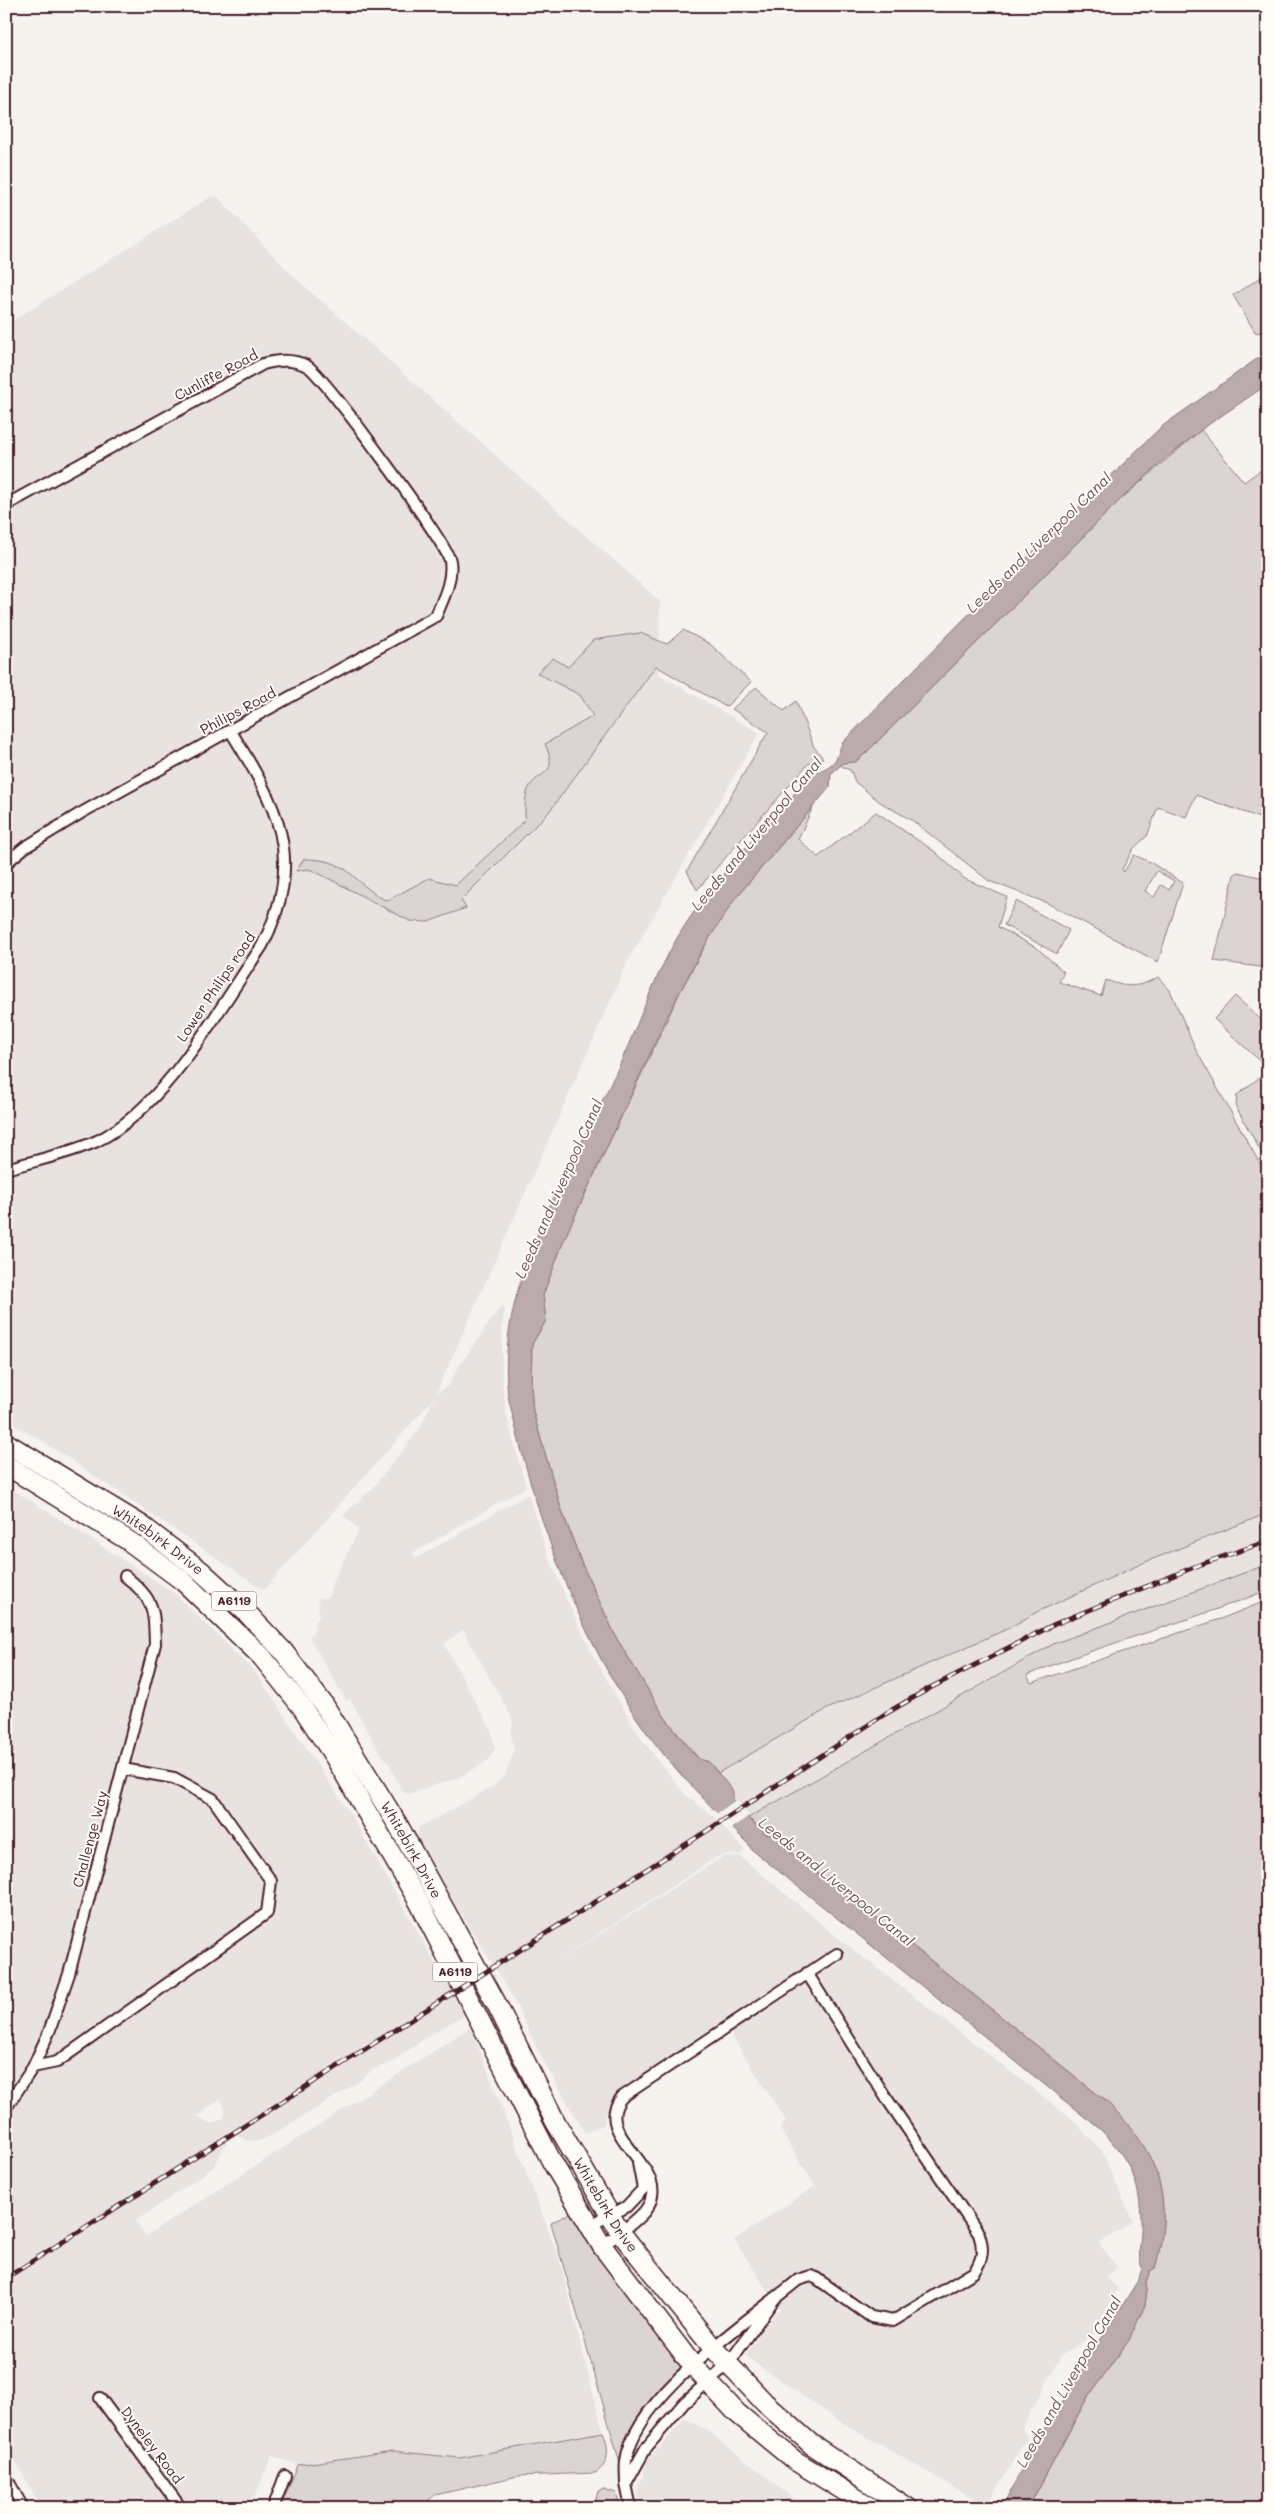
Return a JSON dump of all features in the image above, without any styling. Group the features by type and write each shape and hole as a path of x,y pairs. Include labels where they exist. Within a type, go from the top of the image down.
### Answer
{"highway":[{"name":"Whitebirk Drive","path":"6,1444 141,1525 201,1571 246,1612 283,1650 324,1705 398,1825 495,2001 555,2121 620,2232 714,2348 765,2403 811,2444 908,2508"},
{"name":"Whitebirk Drive","path":"6,1465 129,1541 183,1581 262,1657 302,1707 336,1758 419,1902 552,2162 602,2246 693,2366 737,2413 794,2460 872,2508"}],"street":[{"name":"Cunliffe Road","path":"6,505 263,364 275,361 291,362 309,366 376,450 442,542 450,562"},
{"name":"Philips Road","path":"6,863 24,848 81,813 436,616 449,585 450,562"},
{"name":"Lower Philips road","path":"6,1169 56,1156 98,1140 115,1130 147,1103 177,1070 262,946 270,931 282,898 285,878 285,855 279,822 259,777 230,730"},
{"name":"Challenge Way","path":"6,2108 33,2067 49,2032 69,1974 155,1644 154,1614 144,1591 125,1576"},
{"path":"33,2067 57,2062 267,1913 271,1881 213,1799 174,1778 123,1769"},
{"path":"602,2246 644,2211 651,2198 653,2181 615,2124 615,2105 622,2096 837,1954"},
{"path":"631,2508 626,2484 626,2460 638,2427 661,2398 693,2366 760,2308 798,2280 811,2276 828,2285 871,2317 893,2321 974,2272 981,2260 983,2245 973,2226 885,2096 807,1973"},
{"path":"589,2226 626,2207 643,2188 638,2160"},
{"path":"626,2484 646,2448 684,2403 729,2363 776,2298"},
{"name":"Dyneley Road","path":"100,2398 181,2508"},
{"path":"272,2508 286,2476"},
{"path":"6,2477 23,2508"}],"shaded area":[{"path":"210,197 218,197 290,273 660,601 659,674 759,733 629,959 436,1394 449,1385 457,1369 501,1306 505,1307 502,1327 502,1377 506,1413 526,1487 413,1553 416,1558 528,1494 548,1555 575,1618 597,1662 640,1737 685,1794 713,1816 745,1850 740,1855 730,1854 717,1857 553,1964 724,1856 741,1857 846,1944 1072,2119 1102,2151 1133,2222 1099,2243 1117,2267 1106,2277 1118,2289 1093,2335 1062,2355 1022,2428 1027,2438 986,2506 839,2421 745,2356 766,2324 780,2309 734,2240 815,2186 780,2129 786,2121 722,2021 616,2094 605,2115 605,2124 585,2133 541,2057 510,1992 418,1845 418,1828 492,1787 505,1775 514,1752 511,1733 513,1720 463,1630 444,1644 491,1730 495,1749 489,1760 458,1778 408,1794 401,1790 390,1765 377,1748 350,1699 346,1700 309,1637 315,1630 314,1623 319,1617 318,1598 329,1597 332,1583 359,1530 343,1515 370,1491 418,1431 434,1398 264,1590 47,1444 6,1420 6,325"},
{"path":"1268,273 1268,334 1255,332 1233,295"},
{"path":"1201,430 1244,482 1268,465 1268,821 1196,795 1186,817 1158,807 1147,836 1134,848 1122,869 1124,872 1134,855 1150,862 1183,883 1158,962 1047,903 989,881 913,821 880,802 855,782 851,771 840,765 843,762 855,762 867,752 1121,499","holes":["1157,871 1174,881 1169,890 1161,885 1154,897 1145,891"]},
{"path":"683,630 710,644 751,682 726,707 656,666 549,812 461,900 466,908 428,922 410,921 314,871 308,869 296,871 304,859 331,863 349,872 385,900 429,878 456,885 524,821 526,796 530,785 545,773 550,763 545,744 593,716 580,695 537,673 553,658 568,667 593,640 640,633 667,644"},
{"path":"756,687 784,711 796,701 814,747 823,758 808,764 697,890 687,871 768,732 732,709"},
{"path":"813,807 798,839 818,857 876,812 934,851 965,879 1007,897 998,927 1037,948 1064,972 1059,982 1101,996 1106,980 1132,986 1158,977 1170,990 1196,1050 1268,1178 1268,1513 1143,1563 1037,1612 1007,1629 827,1709 718,1773 709,1762 699,1759 664,1716 617,1639 581,1562 561,1508 533,1412 531,1386 532,1344 546,1321 543,1295 566,1235 680,992 717,924 734,900"},
{"path":"1238,872 1268,879 1268,968 1214,961 1234,875"},
{"path":"1016,901 1069,930 1057,954 1004,925"},
{"path":"1235,996 1268,1026 1268,1054 1261,1062 1214,1019"},
{"path":"1268,1071 1268,1164 1236,1107 1237,1095"},
{"path":"6,1485 172,1591 256,1673 351,1815 465,2015 428,2036 391,2063 372,2070 359,2082 271,2136 259,2141 250,2141 237,2136 227,2141 214,2167 136,2221 146,2236 471,2027 559,2258 603,2432 459,2458 393,2451 298,2465 272,2456 250,2508 42,2508 6,2445","holes":["220,2099 225,2110 224,2118 211,2124 198,2116"]},
{"path":"1268,1513 1268,1585 1016,1664 748,1818 733,1801 733,1791 718,1773 827,1709 1007,1629 1037,1612 1143,1563"},
{"path":"1268,1564 1268,1590 1027,1675 1031,1683 1223,1618 1268,1600 1268,2508 1028,2508 1086,2400 1129,2340 1145,2305 1146,2282 1150,2271 1155,2268 1161,2243 1163,2219 1158,2177 1139,2139 1125,2120 1107,2102 904,1939 790,1852 775,1834 768,1835 748,1818 1053,1644"},
{"path":"578,2209 693,2366 639,2427 624,2477 551,2223"},
{"path":"685,2418 707,2430 805,2508 641,2508 637,2491 648,2460"},
{"path":"603,2432 607,2443 607,2455 604,2465 595,2473 518,2476 435,2495 425,2503 382,2508 280,2508 298,2465 393,2451 459,2458"},
{"path":"604,2489 616,2493 620,2508 594,2508 598,2491"}],"water":[{"name":"Leeds and Liverpool Canal","path":"1268,351 1268,384 1205,427 1165,459 1121,499 867,752 855,762 843,763 831,774 830,787 734,900 699,955 667,1017 566,1235 543,1295 546,1321 532,1344 531,1386 533,1412 561,1508 581,1562 617,1639 664,1716 690,1750 699,1759 709,1762 733,1791 733,1801 767,1835 775,1834 782,1838 782,1844 790,1852 904,1939 1107,2102 1125,2120 1139,2139 1158,2177 1163,2219 1161,2243 1155,2268 1150,2271 1146,2282 1145,2305 1129,2340 1086,2400 1028,2508 1002,2508 1036,2442 1137,2282 1142,2268 1139,2254 1141,2235 1140,2200 1128,2164 1101,2130 751,1849 683,1777 647,1733 621,1695 578,1614 545,1528 531,1484 508,1396 507,1353 513,1309 525,1267 542,1224 620,1064 654,983 674,944 707,895 738,856 802,785 814,774 834,762 843,742 963,620 1161,427"}],"pier":[{"path":"736,1800 749,1816 730,1829 716,1814"}],"railway":[{"path":"6,2278 702,1834 885,1714 930,1688 1055,1624 1199,1565 1268,1541"}]}
